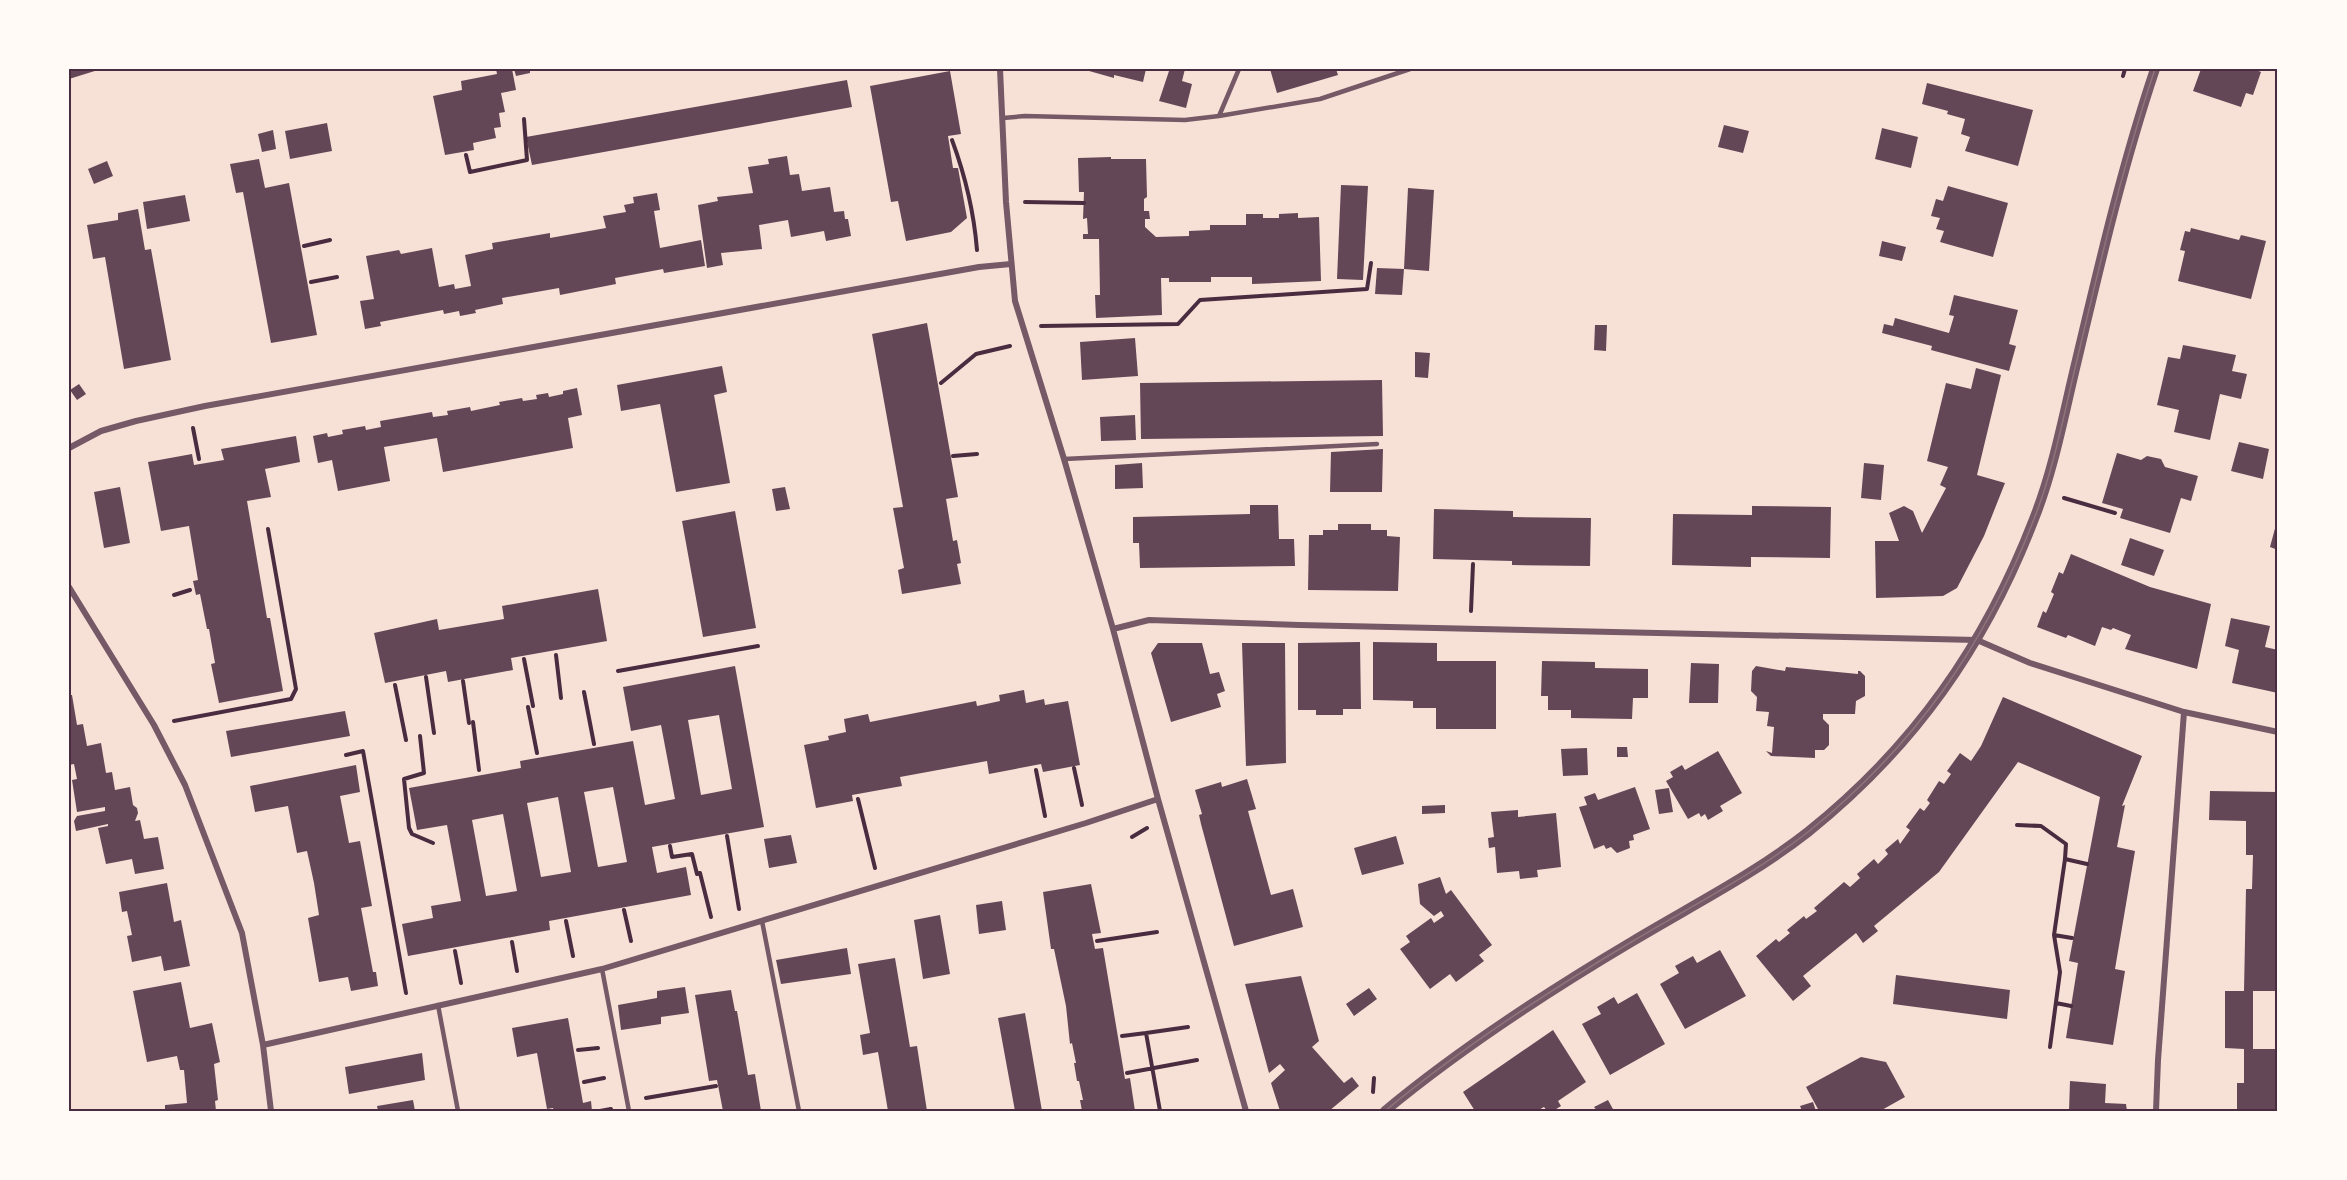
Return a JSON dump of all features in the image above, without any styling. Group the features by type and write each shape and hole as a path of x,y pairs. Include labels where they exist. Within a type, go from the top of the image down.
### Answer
{"street":[{"path":"1000,69 1006,202 1015,301 1064,459 1113,630 1246,1111"},
{"path":"1384,1111 1444,1064 1532,1003 1732,885 1807,832 1875,773 1917,727 1977,640 2019,559 2043,493 2059,436 2112,213 2155,69"},
{"path":"69,448 101,431 190,410 588,336 979,267 1011,264"},
{"path":"69,587 154,725 185,785 242,933 264,1045 271,1111"},
{"path":"1113,630 1149,620 1977,640 2030,663 2184,712 2278,732"},
{"path":"2156,1111 2184,712"},
{"path":"264,1045 602,969 1086,823 1158,799"}],"lane":[{"path":"1219,116 1239,69"},
{"path":"1003,118 1025,116 1185,120 1219,116 1320,99 1410,69"},
{"path":"1064,459 1377,444"},
{"path":"762,921 798,1111"},
{"path":"602,969 629,1111"},
{"path":"438,1005 458,1111"}],"path":[{"path":"2123,75 2125,69"},
{"path":"466,155 470,172 527,160 524,119"},
{"path":"952,140 961,165 976,233 979,267"},
{"path":"1006,202 1084,203"},
{"path":"304,246 330,240"},
{"path":"1023,327 1178,324 1200,300 1367,289 1371,262"},
{"path":"311,282 337,277"},
{"path":"941,383 976,354 1028,343"},
{"path":"190,410 199,459"},
{"path":"954,456 977,454"},
{"path":"2043,493 2115,513"},
{"path":"154,725 291,699 296,689 268,529"},
{"path":"1470,629 1473,564"},
{"path":"174,595 190,590"},
{"path":"618,670 758,646"},
{"path":"556,655 561,698"},
{"path":"524,659 533,706"},
{"path":"426,677 434,733"},
{"path":"463,681 479,770"},
{"path":"395,685 406,740"},
{"path":"584,692 594,744"},
{"path":"528,707 537,753"},
{"path":"420,736 424,773 404,779 409,828 412,834 433,843"},
{"path":"346,755 363,751 409,1012"},
{"path":"1074,768 1086,823"},
{"path":"1036,770 1049,834"},
{"path":"858,799 879,885"},
{"path":"2018,825 2041,826 2066,844 2054,935 2060,972 2050,1047"},
{"path":"1132,837 1141,832"},
{"path":"727,836 742,926"},
{"path":"669,846 672,857 692,854 697,873 700,873 716,934"},
{"path":"2065,859 2087,864"},
{"path":"624,910 635,959"},
{"path":"566,921 577,974"},
{"path":"1097,941 1157,932"},
{"path":"2054,935 2072,938"},
{"path":"512,942 519,987"},
{"path":"455,951 464,999"},
{"path":"2056,1003 2071,1006"},
{"path":"1122,1036 1188,1027"},
{"path":"1146,1033 1160,1111"},
{"path":"1127,1073 1197,1060"},
{"path":"1372,1091 1374,1078"},
{"path":"627,1102 716,1086"}],"building":[{"path":"69,69 98,69 98,70 69,79"},
{"path":"496,69 512,69 516,90 501,93 505,112 499,113 501,127 494,128 496,138 473,143 474,150 445,155 433,96 462,90 461,81 497,74"},
{"path":"514,69 530,69 530,73 516,76"},
{"path":"1082,69 1146,69 1143,82 1114,75 1114,78"},
{"path":"1164,69 1185,69 1182,81 1192,84 1186,108 1159,101 1169,71"},
{"path":"1270,69 1336,69 1338,75 1277,93"},
{"path":"2201,69 2254,69 2261,72 2253,95 2246,93 2241,107 2193,91"},
{"path":"950,71 961,134 948,136 953,168 958,168 967,218 951,232 906,241 898,201 891,202 870,86"},
{"path":"847,80 852,107 532,165 526,137"},
{"path":"1927,83 2033,110 2018,166 1965,151 1970,137 1961,134 1965,119 1947,114 1948,111 1922,104"},
{"path":"327,123 332,151 290,159 285,131"},
{"path":"1724,125 1749,131 1743,153 1718,147"},
{"path":"1882,128 1918,137 1911,168 1875,159"},
{"path":"273,130 276,149 262,152 258,134"},
{"path":"787,156 790,175 799,174 802,191 830,187 834,212 844,211 851,236 826,241 824,231 791,237 788,220 759,225 762,249 721,253 723,265 707,268 698,205 718,201 717,197 753,193 748,167 769,164 768,159"},
{"path":"1111,157 1111,159 1146,159 1147,197 1144,199 1144,211 1149,211 1150,219 1145,219 1145,227 1156,237 1189,236 1189,231 1210,230 1210,225 1246,225 1246,214 1263,214 1263,218 1279,218 1279,214 1298,213 1298,218 1319,217 1321,281 1252,284 1252,277 1211,277 1211,282 1169,282 1169,278 1161,278 1162,315 1096,318 1095,295 1100,295 1099,239 1083,239 1083,234 1088,234 1087,218 1083,219 1084,192 1079,192 1078,158"},
{"path":"259,159 265,188 289,183 317,335 271,343 243,192 236,193 230,164"},
{"path":"107,161 113,176 94,184 88,169"},
{"path":"1341,185 1368,186 1363,280 1337,279"},
{"path":"1948,186 2008,203 1993,257 1940,242 1944,231 1936,229 1940,218 1931,216 1936,199 1943,201"},
{"path":"1408,188 1434,190 1429,271 1404,269"},
{"path":"657,193 660,210 654,211 660,248 701,240 705,266 664,273 663,269 615,278 616,284 560,295 559,288 502,298 503,304 475,310 476,313 460,316 459,311 444,314 443,310 380,322 381,326 365,329 360,301 374,299 366,256 399,250 401,254 432,248 439,287 454,284 455,289 471,286 465,255 493,249 492,243 550,233 550,238 606,228 603,216 626,212 624,205 634,203 633,197"},
{"path":"185,195 190,221 147,229 143,202"},
{"path":"138,209 145,250 151,249 171,360 124,369 105,257 93,259 87,225 118,220 118,213"},
{"path":"2191,228 2239,240 2241,235 2266,241 2251,299 2178,281 2185,251 2180,250 2185,231 2190,232"},
{"path":"1882,241 1906,247 1902,261 1879,256"},
{"path":"1377,268 1404,269 1402,295 1375,294"},
{"path":"1954,295 2018,310 2009,344 2016,346 2009,371 1931,350 1932,346 1882,333 1884,324 1893,326 1895,318 1949,333 1954,316 1949,315"},
{"path":"927,323 958,497 946,499 953,541 957,540 961,563 957,564 961,584 902,594 898,570 904,568 893,508 903,507 872,334"},
{"path":"1595,325 1607,325 1606,351 1594,350"},
{"path":"1135,338 1138,376 1082,380 1080,342"},
{"path":"2183,345 2236,355 2232,371 2247,374 2241,399 2220,394 2210,440 2174,432 2179,410 2157,405 2168,357 2180,359"},
{"path":"1415,352 1430,353 1428,378 1415,377"},
{"path":"722,366 727,392 714,395 730,483 676,492 660,404 621,411 617,385"},
{"path":"1976,368 2001,375 1977,475 2005,483 1984,536 1957,588 1943,596 1876,598 1875,541 1899,541 1889,513 1904,506 1913,511 1922,533 1946,488 1940,485 1948,467 1927,461 1946,383 1971,389"},
{"path":"1382,380 1383,436 1141,439 1140,383"},
{"path":"79,384 86,394 77,400 70,390"},
{"path":"577,388 582,415 568,418 573,448 443,472 437,438 384,447 390,481 338,491 332,460 318,463 313,436 327,433 328,437 343,434 342,430 365,426 366,430 381,427 380,421 432,412 433,417 448,415 447,411 470,407 471,411 500,405 499,402 522,398 523,401 537,399 536,395 548,393 549,397"},
{"path":"1135,415 1136,440 1101,441 1100,417"},
{"path":"296,436 300,462 265,469 271,497 247,501 267,618 270,618 283,691 219,703 211,664 215,663 209,629 207,629 200,594 196,595 193,581 198,580 189,526 161,531 148,462 192,454 194,465 224,460 221,449"},
{"path":"2239,442 2269,449 2263,479 2231,471"},
{"path":"1383,449 1382,492 1330,492 1331,452"},
{"path":"2117,453 2141,460 2147,456 2161,459 2165,467 2198,476 2191,501 2181,498 2170,533 2120,518 2123,509 2102,503"},
{"path":"1142,463 1143,488 1115,489 1115,465"},
{"path":"1864,463 1884,465 1881,500 1861,498"},
{"path":"120,487 130,543 104,548 94,492"},
{"path":"785,487 790,509 776,511 772,489"},
{"path":"1250,505 1278,505 1279,539 1294,539 1295,566 1140,568 1139,543 1133,543 1133,517 1250,514"},
{"path":"1752,506 1831,507 1830,558 1751,557 1751,567 1672,565 1673,514 1752,515"},
{"path":"1434,509 1513,511 1513,517 1591,518 1590,566 1512,565 1512,561 1433,559"},
{"path":"735,511 756,628 703,637 682,521"},
{"path":"2278,522 2278,550 2270,547"},
{"path":"1338,524 1371,524 1371,530 1387,530 1387,536 1400,537 1398,591 1308,590 1309,535 1323,535 1323,530 1338,530"},
{"path":"2130,538 2164,550 2154,576 2121,565"},
{"path":"2071,554 2150,587 2211,604 2197,669 2125,649 2131,635 2113,628 2111,630 2102,627 2095,646 2068,635 2066,638 2037,627 2043,611 2046,613 2054,594 2051,592 2059,572 2063,574"},
{"path":"598,589 607,641 511,658 513,670 448,682 446,671 385,683 374,633 437,619 439,630 504,619 502,606"},
{"path":"2231,618 2270,626 2265,647 2278,650 2278,693 2232,683 2239,650 2225,646"},
{"path":"1360,642 1361,709 1343,709 1343,715 1316,715 1316,710 1298,710 1298,643"},
{"path":"1373,642 1437,643 1437,661 1496,661 1496,729 1436,729 1436,708 1413,708 1413,701 1373,700"},
{"path":"1158,643 1202,643 1210,674 1219,672 1225,691 1217,694 1221,707 1171,722 1151,653"},
{"path":"1242,643 1285,643 1286,763 1246,766"},
{"path":"1542,661 1595,662 1595,668 1648,669 1648,698 1633,698 1632,719 1571,718 1571,710 1548,710 1548,696 1541,696"},
{"path":"1691,663 1719,664 1718,703 1689,703"},
{"path":"735,666 764,827 652,847 657,873 686,867 691,895 549,921 550,930 408,956 402,924 433,918 431,906 461,901 447,825 417,830 409,788 521,768 520,761 633,741 645,805 675,799 661,725 631,731 623,687","holes":["719,715 732,789 701,795 688,720","613,787 627,862 598,867 584,792","558,797 571,872 541,877 527,803","503,814 517,891 486,896 472,820"]},
{"path":"1756,666 1785,671 1786,667 1858,674 1860,671 1865,676 1865,696 1856,701 1855,714 1823,714 1823,719 1829,725 1829,745 1824,750 1815,750 1815,758 1771,756 1766,751 1772,753 1774,727 1767,726 1769,712 1756,711 1757,697 1751,691 1752,671"},
{"path":"1024,690 1026,703 1044,699 1045,705 1068,701 1080,765 1043,772 1041,764 989,774 987,761 900,777 902,786 852,795 853,801 816,808 804,745 829,740 828,736 846,732 844,719 868,714 870,722 976,701 977,706 1000,701 999,695"},
{"path":"69,695 72,695 77,725 83,724 87,746 101,743 106,773 112,772 115,790 130,787 133,805 137,808 138,813 135,821 140,820 144,839 158,837 164,869 135,874 132,859 106,864 98,828 108,826 108,824 76,831 74,821 77,816 105,811 105,807 77,812 72,780 77,779 74,764 69,765"},
{"path":"2003,697 2142,756 2122,806 2125,805 2117,847 2135,851 2115,969 2125,971 2113,1045 2066,1038 2078,963 2069,961 2100,797 2018,762 1939,872 1874,926 1878,931 1863,943 1856,933 1803,976 1811,986 1793,1001 1756,956 1776,939 1779,942 1790,933 1787,930 1804,916 1806,919 1817,911 1814,908 1844,882 1850,887 1860,878 1857,874 1874,859 1878,864 1888,854 1885,850 1898,839 1900,844 1910,830 1906,827 1920,808 1924,811 1930,803 1927,800 1939,781 1944,784 1951,774 1947,771 1960,753 1971,761 1981,746"},
{"path":"345,711 350,736 231,757 226,731"},
{"path":"1617,747 1627,747 1628,757 1617,757"},
{"path":"1587,748 1588,775 1563,776 1561,749"},
{"path":"1718,751 1742,793 1720,806 1723,811 1708,820 1705,814 1701,817 1699,813 1688,819 1666,781 1673,777 1670,772 1682,765 1685,770"},
{"path":"356,765 360,792 340,796 349,843 360,841 372,906 361,908 373,972 376,972 378,986 351,991 348,977 319,982 308,918 319,915 314,883 307,851 297,853 288,806 255,812 250,786"},
{"path":"1247,779 1256,809 1248,811 1271,895 1293,889 1303,927 1234,946 1201,824 1199,815 1202,814 1195,790 1221,782 1222,787"},
{"path":"1635,787 1650,829 1633,835 1634,840 1629,841 1630,848 1617,853 1611,847 1606,849 1604,845 1594,849 1579,807 1587,805 1584,797 1595,793 1598,800"},
{"path":"1669,788 1673,812 1659,814 1655,790"},
{"path":"2210,791 2278,792 2278,991 2253,991 2253,1049 2278,1049 2278,1111 2237,1111 2237,1083 2244,1083 2244,1049 2225,1048 2225,991 2244,991 2246,889 2252,889 2253,855 2246,855 2246,821 2209,820"},
{"path":"1445,805 1445,813 1422,814 1422,806"},
{"path":"1518,810 1518,817 1556,813 1561,867 1537,870 1538,877 1520,879 1519,871 1497,873 1495,847 1489,848 1488,838 1494,837 1491,812"},
{"path":"791,835 797,863 769,868 764,839"},
{"path":"1396,836 1404,864 1362,875 1354,848"},
{"path":"1440,877 1446,894 1451,890 1492,945 1479,955 1484,961 1456,982 1450,974 1430,989 1400,949 1410,942 1406,936 1431,918 1434,923 1444,916 1441,911 1434,916 1420,904 1418,884"},
{"path":"167,883 174,922 181,920 190,966 164,971 161,956 132,962 127,936 132,935 127,911 122,912 119,892"},
{"path":"1091,884 1101,933 1092,934 1095,949 1103,948 1125,1079 1130,1078 1135,1111 1082,1111 1080,1100 1083,1100 1079,1081 1077,1081 1074,1063 1076,1063 1072,1043 1070,1044 1066,1006 1054,949 1051,949 1043,892"},
{"path":"1002,901 1006,930 979,934 976,905"},
{"path":"940,915 950,974 923,979 914,920"},
{"path":"847,948 851,974 781,984 776,960"},
{"path":"1720,950 1746,996 1685,1029 1660,984 1679,973 1675,966 1693,956 1697,963"},
{"path":"895,958 910,1047 917,1046 927,1111 888,1111 878,1052 863,1055 860,1035 870,1033 858,964"},
{"path":"1896,975 2010,990 2007,1019 1893,1004"},
{"path":"1301,976 1319,1041 1312,1047 1344,1083 1352,1077 1359,1086 1329,1111 1280,1111 1271,1083 1285,1070 1280,1064 1269,1073 1245,984"},
{"path":"181,982 190,1028 212,1023 220,1062 214,1064 218,1100 215,1101 216,1111 165,1111 165,1105 187,1103 184,1070 180,1070 177,1056 147,1062 133,991"},
{"path":"685,987 689,1013 661,1017 661,1024 621,1030 618,1005 657,998 657,991"},
{"path":"1369,988 1377,999 1354,1016 1346,1004"},
{"path":"731,990 748,1075 755,1074 761,1111 723,1111 717,1080 709,1081 695,995"},
{"path":"1637,993 1665,1044 1610,1075 1582,1024 1601,1014 1597,1007 1614,997 1618,1004"},
{"path":"1025,1013 1042,1111 1015,1111 998,1018"},
{"path":"568,1018 583,1103 591,1101 592,1111 547,1109 537,1053 517,1057 512,1028"},
{"path":"1553,1030 1586,1082 1558,1101 1561,1106 1553,1111 1547,1111 1544,1107 1537,1111 1475,1111 1463,1092"},
{"path":"422,1053 425,1080 349,1094 345,1067"},
{"path":"1861,1057 1886,1062 1905,1097 1880,1111 1819,1111 1806,1087"},
{"path":"2070,1081 2106,1084 2105,1103 2126,1104 2127,1111 2069,1111"},
{"path":"413,1100 415,1111 378,1111 377,1106"},
{"path":"1608,1100 1614,1111 1597,1111 1594,1107"},
{"path":"1813,1102 1816,1111 1802,1111 1800,1106"}],"tram line":[{"path":"1385,1111 1444,1065 1537,1000 1787,848 1846,799 1881,765 1942,691 1993,610 2015,565 2041,500 2058,441 2113,214 2155,69"}]}
